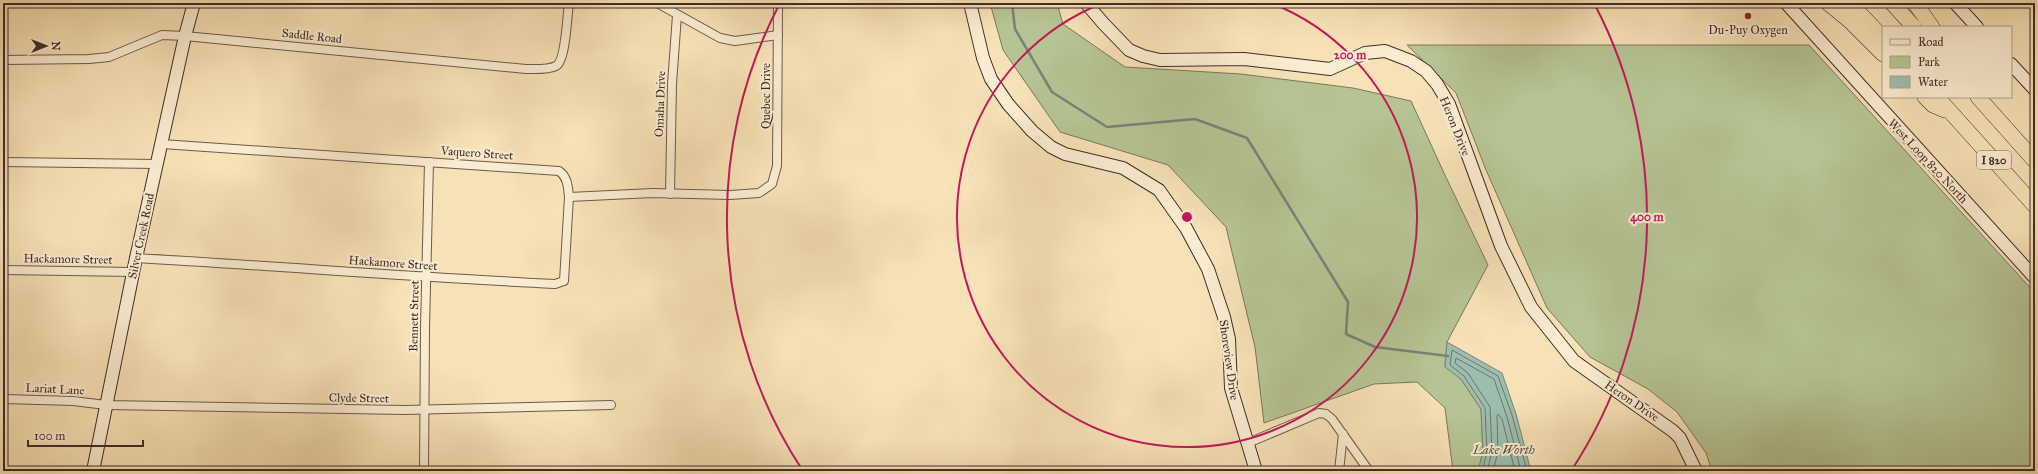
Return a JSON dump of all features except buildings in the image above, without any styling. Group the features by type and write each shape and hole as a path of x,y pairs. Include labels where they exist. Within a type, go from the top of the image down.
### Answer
{"highway":[{"path":"1828,3 1850,21 1882,53"},
{"path":"1850,3 1882,37"},
{"path":"1892,3 1913,26"},
{"path":"1915,3 1931,26"},
{"path":"1926,98 1932,105 1953,114"},
{"name":"I 820","path":"1938,98 2035,206"},
{"name":"I 820","path":"1979,98 2035,162"},
{"path":"1988,98 1998,119"}],"street":[{"name":"Silver Creek Road","path":"93,471 136,258 185,36 194,3"},
{"name":"Saddle Road","path":"3,60 109,57 162,35 526,69 542,69 556,66 560,62 563,54 569,3"},
{"path":"657,3 720,38 735,41 778,35"},
{"name":"Quebec Drive","path":"670,194 730,195 759,193 769,187 774,180 777,166 778,3"},
{"name":"Shoreview Drive","path":"970,3 983,58 991,79 1008,104 1032,131 1052,147 1065,154 1123,168 1159,190 1186,228 1208,269 1224,317 1229,339 1231,388 1256,471"},
{"name":"Heron Drive","path":"1086,3 1103,24 1129,50 1143,56 1160,60 1244,59 1330,69 1365,53 1376,51 1397,55 1426,71 1437,84 1449,104 1501,246 1531,307 1574,361 1674,431 1680,438 1696,471"},
{"name":"West Loop 820 North","path":"1786,3 2035,278"},
{"path":"1955,3 1976,26"},
{"name":"Omaha Drive","path":"670,194 672,84 677,15"},
{"path":"2012,65 2035,90"},
{"name":"Vaquero Street","path":"162,144 559,171 568,183 569,197"},
{"path":"3,162 157,164"},
{"name":"Bennett Street","path":"424,471 429,162"},
{"path":"569,197 670,194"},
{"name":"Hackamore Street","path":"136,258 282,266 426,278 555,284 564,281 569,197"},
{"name":"Hackamore Street","path":"3,270 133,272"},
{"name":"Lariat Lane","path":"3,399 73,401 106,405"},
{"name":"Clyde Street","path":"106,405 425,410 611,405"},
{"path":"1248,442 1319,413 1326,414 1332,419 1369,471"},
{"path":"1339,471 1343,434"}],"green space":[{"path":"990,3 1057,3 1063,24 1125,67 1241,74 1353,88 1411,101 1488,265 1447,342 1445,366 1461,379 1481,409 1483,452 1478,471 1453,471 1445,408 1417,382 1374,384 1264,423 1255,347 1226,227 1168,165 1060,132 1003,50"},
{"path":"1407,45 1809,45 2035,293 2035,471 1712,471 1706,453 1677,412 1648,389 1590,357 1547,308 1486,170 1456,93"}],"water":[{"name":"Lake Worth","path":"1447,342 1502,373 1516,414 1531,471 1478,471 1483,452 1481,409 1461,379 1445,367"}],"waterway":[{"path":"1012,3 1015,29 1052,92 1107,127 1195,119 1247,138 1348,302 1346,334 1375,347 1448,356"}],"place":[{"name":"Du-Puy Oxygen","path":"1748,16"}]}
